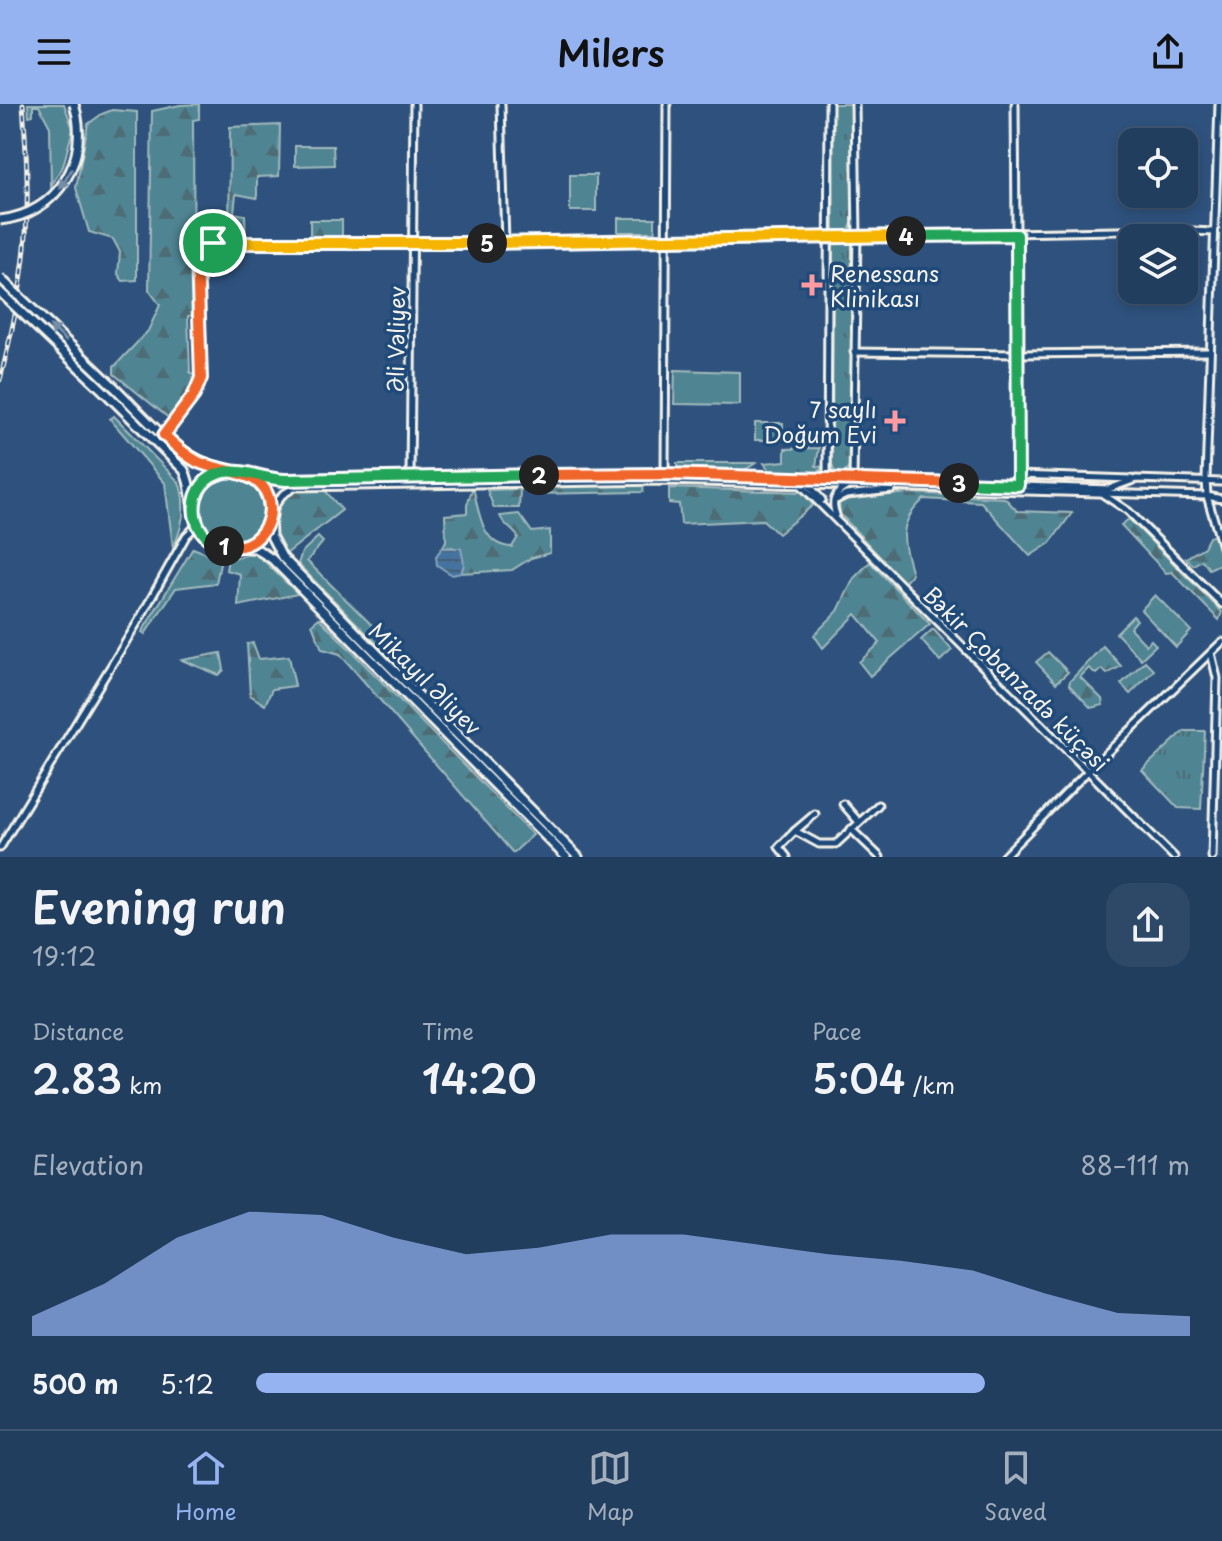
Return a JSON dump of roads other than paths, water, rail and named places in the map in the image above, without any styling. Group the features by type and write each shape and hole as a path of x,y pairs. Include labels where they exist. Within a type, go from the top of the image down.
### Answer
{"main road":[{"path":"0,220 15,218 40,207 63,185 74,166 78,150 79,127 74,104"},
{"path":"0,278 164,435 198,462 249,475 263,487 270,514 255,540 237,547 218,545 209,540 197,525 190,484 184,470 0,292"},
{"path":"194,513 194,501 206,481 216,474 240,472"},
{"name":"Mikayıl Əliyev","path":"270,514 271,536 282,557 578,857"},
{"name":"Mikayıl Əliyev","path":"237,547 255,548 272,559 566,857"}],"street":[{"name":"Əli Vəliyev","path":"410,478 414,104"},
{"path":"501,104 505,243"},
{"path":"665,477 667,104"},
{"path":"829,104 827,478 830,485"},
{"path":"838,520 833,504 836,495 853,479 857,236 855,104"},
{"path":"1015,104 1018,485"},
{"path":"1219,104 1206,479 1207,496 1222,547"},
{"path":"164,435 194,395 201,378 199,250 213,243 505,243 1170,230 1214,232"},
{"path":"854,352 1210,352"},
{"path":"240,472 277,480 665,477 801,481 827,478 1109,489 1136,479"},
{"path":"1018,475 1206,479 1222,482"},
{"path":"270,514 282,495 303,486 665,477"},
{"path":"801,481 847,486 1207,496 1222,499"},
{"path":"801,481 838,520"},
{"path":"809,484 838,520"},
{"path":"833,504 836,499 846,495 915,488"},
{"path":"1104,494 1128,511 1222,604"},
{"name":"Bəkir Çobanzadə küçəsi","path":"838,520 1174,857"},
{"path":"0,848 139,620 186,536 197,525"},
{"path":"1003,857 1222,642"},
{"path":"1211,653 1217,678 1212,857"},
{"path":"843,804 858,821"},
{"path":"795,831 819,844 831,845 878,805"},
{"path":"787,857 779,847 815,814"},
{"path":"851,829 880,857"}],"water":[{"path":"442,548 461,548 464,564 461,573 452,575 437,565 436,556"}],"railway":[{"path":"0,380 25,252 27,185 23,104"}],"place":[{"name":"Renessans Klinikası","path":"812,285"},
{"name":"7 saylı Doğum Evi","path":"895,421"}]}
